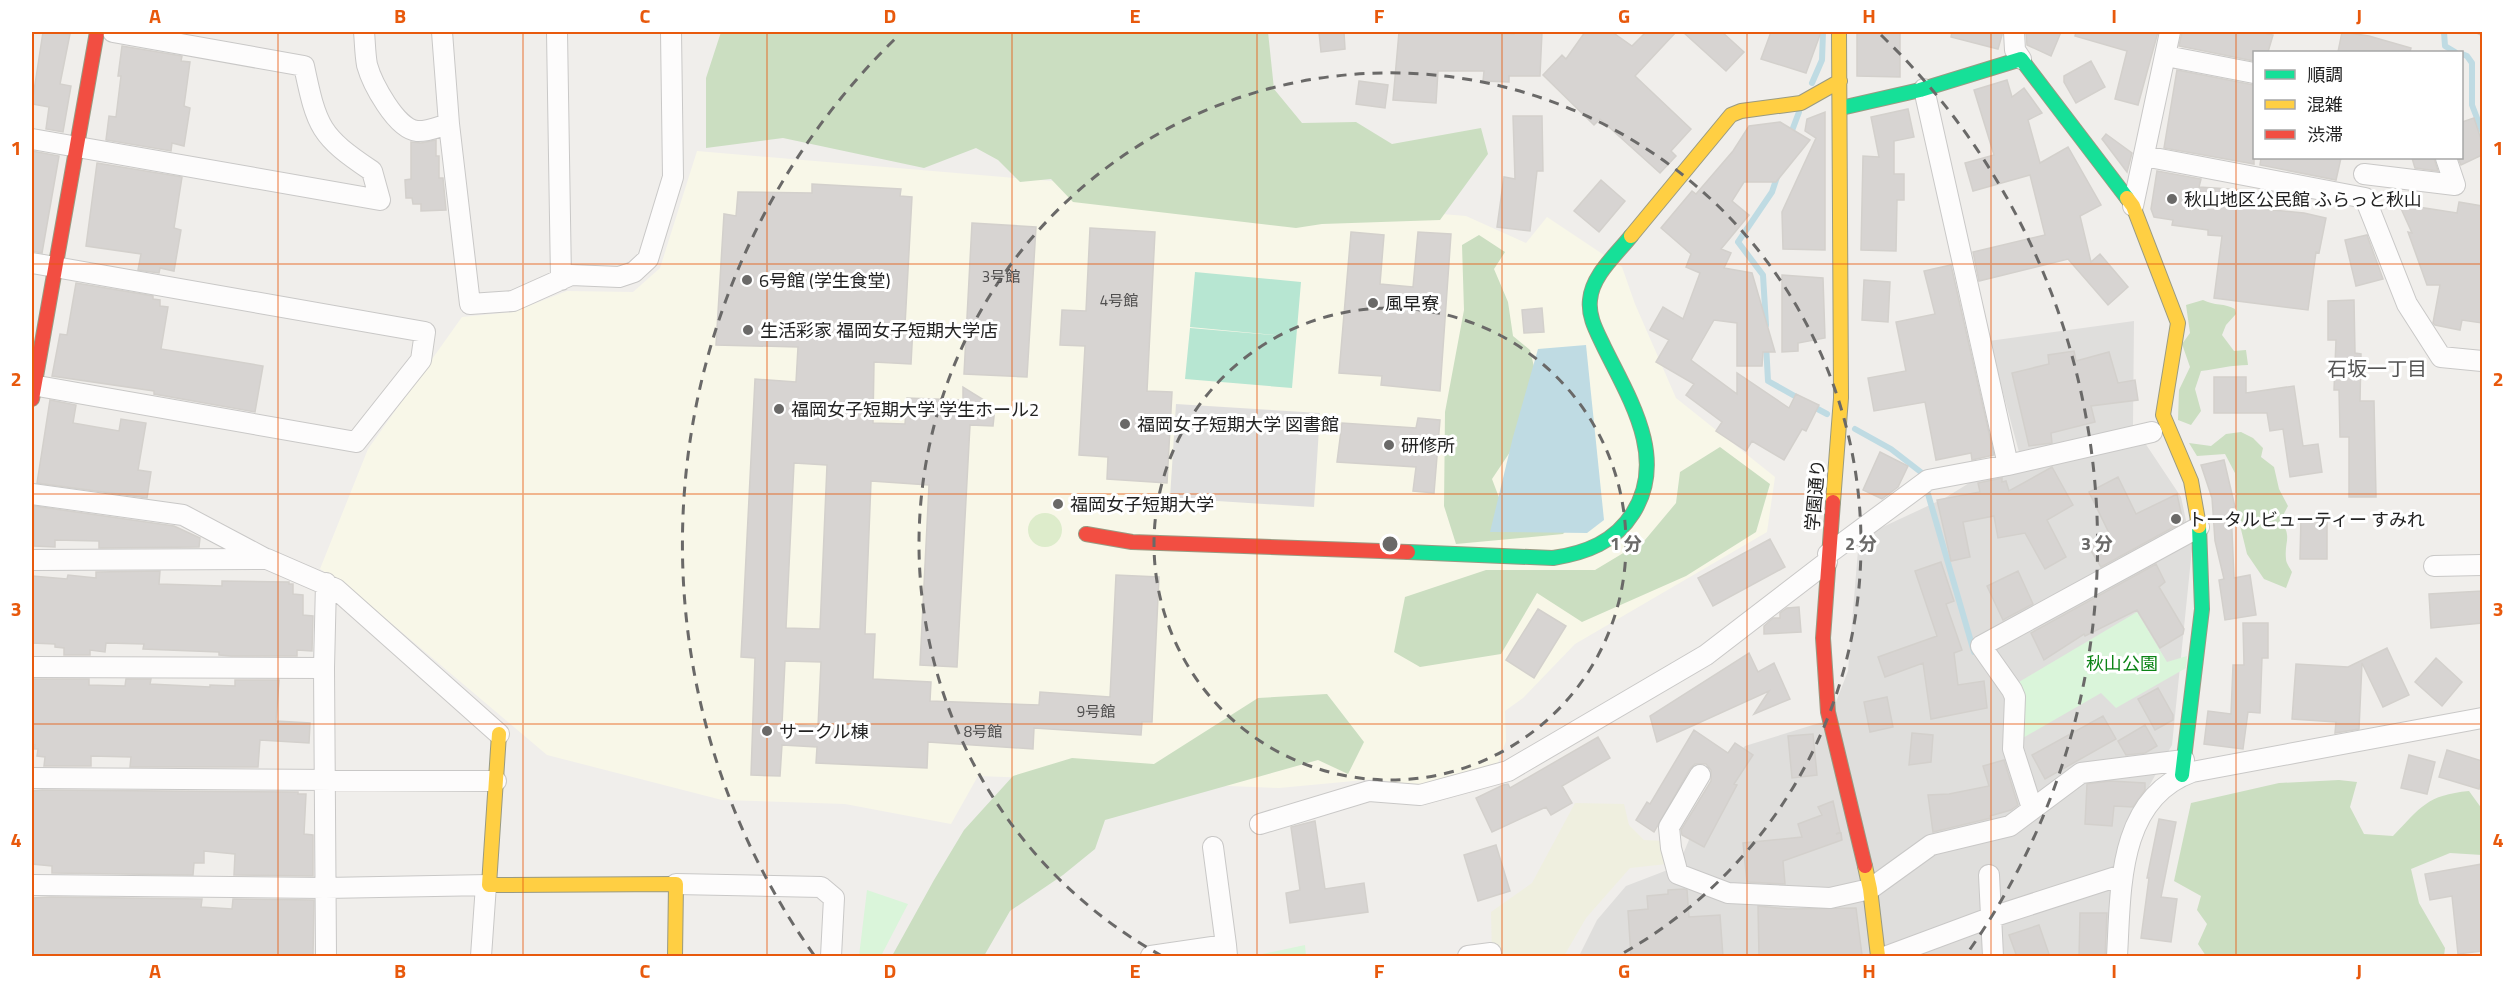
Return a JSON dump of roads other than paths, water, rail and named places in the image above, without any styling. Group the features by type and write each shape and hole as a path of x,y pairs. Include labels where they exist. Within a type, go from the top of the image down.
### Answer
{"street":[{"path":"32,263 57,267 425,332 421,360 356,442 32,390 57,267 97,32"},
{"path":"32,139 380,200 372,171 340,149 324,132 311,101 304,66 113,32"},
{"path":"364,32 368,65 378,91 398,120 413,131 419,132 449,124"},
{"path":"442,32 449,124 470,304 513,302 571,275 619,277 634,272 648,259 673,177 671,32"},
{"path":"557,32 561,280"},
{"name":"学園通り","path":"1839,32 1841,398 1823,638 1828,712 1870,889 1878,957"},
{"path":"2014,32 2015,50 2021,59 2133,206 2178,322 2163,415 2191,480 2199,527 2202,609 2183,767 2145,807 2135,830 2122,876 2116,957"},
{"path":"2133,206 2170,32"},
{"path":"2166,56 2253,73"},
{"path":"1841,108 1924,89 2021,59"},
{"path":"1086,534 1132,542 1553,558 1572,555 1612,538 1626,524 1644,493 1647,474 1646,455 1636,416 1593,323 1590,296 1596,279 1731,115 1741,111 1801,103 1840,81"},
{"path":"1924,89 2008,465"},
{"path":"2144,156 2365,198"},
{"path":"2446,159 2456,185 2361,166 2365,198 2407,304 2441,357 2482,361"},
{"path":"1260,824 1369,791 1420,795 1508,771 1706,655 1928,480 2008,465 2152,432"},
{"path":"32,494 183,515 267,559 326,583 336,589 499,734 481,957"},
{"path":"2032,808 2013,749 2015,697 1981,646 2199,527"},
{"path":"32,560 267,559"},
{"path":"2434,566 2482,565"},
{"path":"326,583 324,668 326,957"},
{"path":"32,667 324,668"},
{"path":"1700,775 1670,826 1671,848 1678,874 1728,893 1830,898 1870,889 1931,845 2010,826 2081,773 2183,767 2482,718"},
{"path":"32,778 496,781"},
{"path":"1151,957 1226,951 1213,848"},
{"path":"1989,875 1993,957"},
{"path":"1887,957 1992,917 2122,876"},
{"path":"32,885 325,888 676,884 821,887 834,898 831,957"},
{"path":"675,957 676,884"},
{"path":"1468,957 1491,953"}],"water":[{"path":"1586,345 1604,520 1587,533 1490,532 1513,437 1538,349"}],"waterway":[{"path":"1812,83 1822,60 1823,32"},
{"path":"2444,32 2445,46 2453,51"},
{"path":"2463,54 2472,63 2472,105 2482,131"},
{"path":"1790,136 1799,112"},
{"path":"1766,325 1763,275 1738,242 1772,192 1778,174"},
{"path":"1766,344 1768,381 1800,399"},
{"path":"1812,406 1827,414"},
{"path":"1855,429 1891,449 1922,473"},
{"path":"1928,494 1974,652"}],"railway":[{"path":"2478,32 2482,34"}],"place":[{"name":"秋山地区公民館 ふらっと秋山","path":"2172,199"},
{"name":"6号館 (学生食堂)","path":"747,280"},
{"name":"風早寮","path":"1373,303"},
{"name":"生活彩家 福岡女子短期大学店","path":"748,330"},
{"name":"福岡女子短期大学 学生ホール2","path":"779,409"},
{"name":"福岡女子短期大学 図書館","path":"1125,424"},
{"name":"研修所","path":"1389,445"},
{"name":"福岡女子短期大学","path":"1058,504"},
{"name":"トータルビューティー すみれ","path":"2176,519"},
{"name":"サークル棟","path":"767,731"}],"district":[{"name":"石坂一丁目","path":"2377,368"}],"park label":[{"name":"秋山公園","path":"2122,663"}]}
